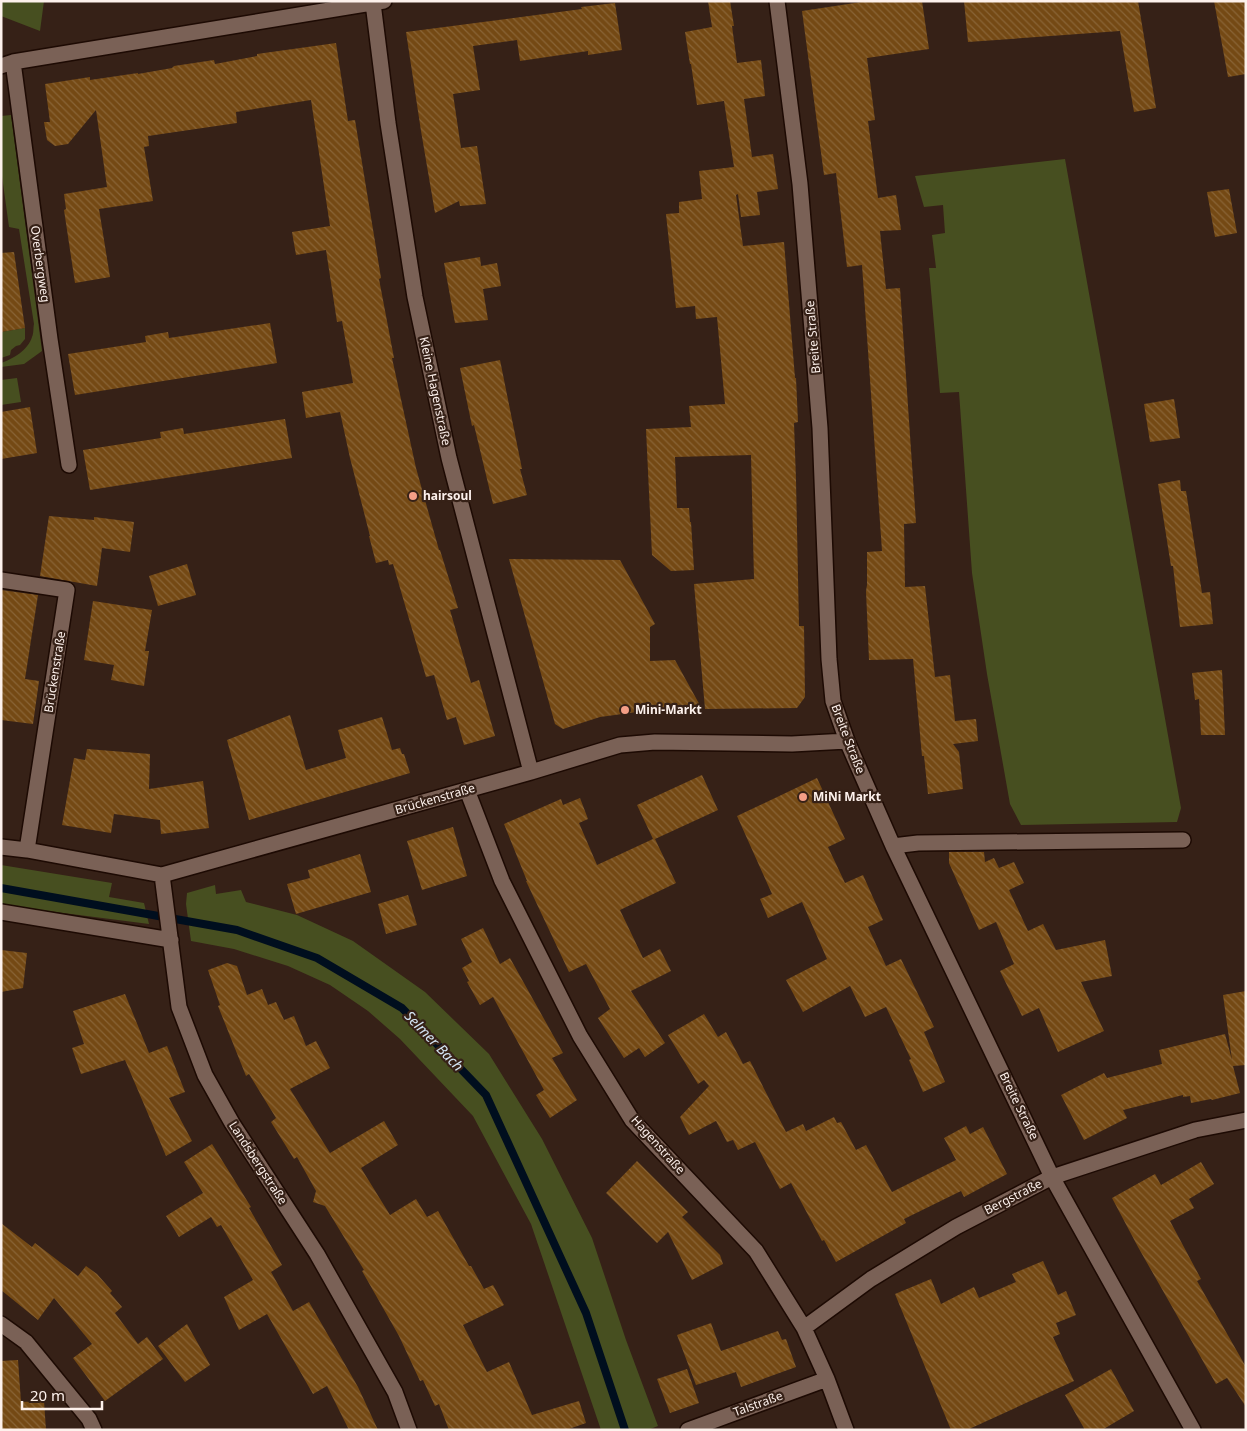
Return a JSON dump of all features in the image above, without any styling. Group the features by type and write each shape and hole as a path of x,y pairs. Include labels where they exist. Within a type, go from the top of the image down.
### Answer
{"street":[{"name":"Breite Straße","path":"777,1 800,184 818,399 828,659 833,700 847,741 894,846 1052,1177 1194,1430"},
{"name":"Overbergweg","path":"69,465 7,64 378,2"},
{"name":"Kleine Hagenstraße","path":"378,2 388,123 415,297 449,458 531,772"},
{"name":"Brückenstraße","path":"1,580 67,590 27,850"},
{"name":"Brückenstraße","path":"1,847 162,875 531,772 620,745 655,742 792,744 847,741"},
{"name":"Hagenstraße","path":"467,790 502,881 580,1036 632,1120 756,1251 804,1328 827,1379 846,1430"},
{"path":"894,846 928,843 1183,840"},
{"name":"Landsbergstraße","path":"162,875 179,1007 206,1075 232,1124 317,1254 395,1392 409,1430"},
{"path":"1,912 170,933"},
{"name":"Bergstraße","path":"804,1328 871,1279 956,1226 1052,1177 1195,1130 1246,1120"},
{"path":"1,1324 26,1342 89,1419 94,1430"},
{"name":"Talstraße","path":"688,1430 827,1379"}],"green space":[{"path":"1,1 44,1 40,31 1,16"},
{"path":"11,115 42,351 24,364 1,367 1,363 24,350 33,335 34,324 19,229 9,227 1,169 1,116"},
{"path":"1065,159 1181,808 1177,822 1021,825 1010,804 987,674 972,573 959,392 940,393 929,268 936,268 932,235 945,233 943,205 924,207 915,176"},
{"path":"25,328 25,339 20,345 11,350 10,355 1,358 1,332"},
{"path":"17,378 21,402 1,405 1,380"},
{"path":"1,865 112,883 109,897 144,903 149,924 1,905"},
{"path":"215,885 216,894 241,890 246,902 297,915 353,941 425,992 489,1054 542,1139 592,1238 626,1340 658,1426 648,1430 601,1430 531,1224 473,1116 400,1039 368,1011 330,985 288,966 234,949 191,941 186,904 187,893"}],"building":[{"path":"708,1 730,1 737,63 761,60 765,96 744,99 752,157 773,154 778,189 757,192 760,215 741,217 738,194 736,195 743,246 784,242 798,422 794,423 799,626 804,626 805,697 797,708 705,709 694,584 754,579 751,455 675,457 677,508 689,508 694,570 671,571 652,555 646,429 691,427 689,406 725,404 717,317 696,319 695,306 676,308 666,214 679,213 679,202 702,199 699,171 734,167 724,101 697,105 690,64 685,32 712,27"},
{"path":"868,1 922,1 929,49 867,58 875,120 868,121 878,198 896,195 901,230 880,231 886,289 900,288 916,523 904,524 905,587 925,586 935,677 950,675 955,721 976,719 978,741 953,744 959,752 963,789 928,794 924,756 922,756 913,659 869,660 866,591 867,552 882,551 862,265 847,267 836,173 824,175 802,11"},
{"path":"964,1 1138,1 1156,108 1134,112 1120,31 968,42"},
{"path":"1214,1 1246,1 1246,74 1228,77"},
{"path":"615,3 622,50 588,55 588,51 520,61 517,40 473,46 480,90 453,94 461,148 477,146 486,204 460,206 459,201 435,213 406,32"},
{"path":"336,43 348,121 355,120 381,278 379,279 394,358 392,358 416,468 439,550 458,608 450,610 471,683 479,680 495,736 464,745 456,717 447,720 434,675 426,677 393,564 389,565 388,560 376,563 340,412 306,418 302,392 353,383 342,321 337,322 326,250 296,255 292,232 330,226 311,100 236,112 237,123 148,136 149,146 144,147 153,201 99,209 110,277 75,283 64,210 66,209 64,194 107,187 96,110 68,144 55,146 47,140 44,122 50,122 45,84 90,77 90,80 138,74 214,60 215,64 257,56 257,54"},
{"path":"1229,189 1237,233 1215,237 1207,192"},
{"path":"14,252 25,328 1,332 1,253"},
{"path":"480,257 481,266 497,263 501,286 483,289 488,320 455,323 444,263"},
{"path":"270,323 277,363 75,395 68,354 146,342 145,336 168,332 169,338"},
{"path":"500,360 522,469 520,469 527,495 493,504 474,425 472,426 460,368"},
{"path":"1174,399 1180,438 1150,442 1144,404"},
{"path":"30,407 37,453 1,459 1,412"},
{"path":"285,419 292,458 90,490 83,450 161,438 160,432 183,428 184,434"},
{"path":"1180,480 1181,491 1186,491 1202,593 1210,592 1213,624 1180,627 1173,566 1171,566 1158,484"},
{"path":"49,516 94,520 94,517 134,522 130,552 102,548 97,586 40,576"},
{"path":"509,559 620,560 655,624 650,627 650,661 675,660 702,709 652,710 600,717 563,729 555,724"},
{"path":"187,564 196,595 158,606 149,576"},
{"path":"1,590 38,595 25,679 39,681 33,724 1,720"},
{"path":"93,601 152,610 145,651 149,651 144,686 111,680 114,665 84,660"},
{"path":"1222,670 1225,735 1201,735 1199,699 1195,700 1192,673"},
{"path":"290,715 306,770 346,758 338,730 382,717 392,750 400,748 410,773 249,820 227,740"},
{"path":"87,749 150,754 149,789 203,781 209,828 161,834 160,820 114,814 111,833 62,825 74,758 85,760"},
{"path":"702,775 718,810 655,839 676,883 620,910 643,958 660,949 671,971 631,991 665,1043 645,1057 639,1048 624,1058 598,1018 610,1009 586,964 569,972 526,881 504,824 561,799 563,805 580,798 588,819 579,823 597,865 653,839 637,805"},
{"path":"817,778 845,839 828,847 845,883 863,875 883,920 868,927 886,966 901,959 934,1027 924,1032 945,1082 923,1092 909,1060 911,1059 886,1007 865,1017 850,986 803,1012 786,980 827,959 802,902 768,918 760,899 772,894 737,816"},
{"path":"453,827 467,876 422,890 407,841"},
{"path":"949,852 984,852 985,862 994,858 999,868 1014,862 1024,883 1009,890 1028,931 1043,924 1056,950 1105,940 1112,976 1081,982 1104,1031 1058,1052 1039,1008 1022,1016 1000,971 1014,964 996,922 979,930 949,863"},
{"path":"360,854 371,892 296,914 287,884 310,878 308,870"},
{"path":"408,895 417,925 386,934 378,904"},
{"path":"483,928 500,964 510,958 563,1053 552,1058 577,1100 550,1118 536,1095 544,1090 493,997 480,1005 467,982 469,981 462,968 472,962 461,939"},
{"path":"1,950 27,953 23,988 1,992"},
{"path":"227,963 237,966 247,995 262,989 268,1005 276,1002 284,1020 294,1016 306,1046 316,1041 330,1068 290,1089 330,1153 384,1121 398,1145 361,1168 390,1215 416,1199 427,1217 438,1211 484,1289 493,1285 504,1305 463,1325 487,1372 509,1362 532,1415 579,1401 586,1423 566,1430 449,1430 439,1404 435,1406 423,1380 420,1381 399,1336 362,1271 364,1270 325,1206 313,1202 316,1191 297,1157 294,1159 271,1122 276,1118 249,1074 246,1076 218,1006 220,1005 208,970"},
{"path":"1246,991 1246,1065 1233,1066 1240,1093 1191,1103 1190,1096 1183,1097 1183,1095 1123,1110 1127,1118 1084,1140 1061,1095 1104,1073 1107,1078 1162,1064 1159,1050 1225,1034 1232,1060 1223,995"},
{"path":"125,994 149,1053 167,1046 185,1092 169,1098 192,1141 166,1156 125,1060 81,1074 72,1048 84,1044 73,1011"},
{"path":"704,1014 718,1037 726,1032 743,1064 750,1061 786,1132 803,1124 806,1131 834,1117 837,1123 841,1122 856,1150 866,1145 892,1192 956,1160 944,1138 966,1126 970,1134 983,1127 1007,1174 964,1197 961,1191 904,1219 906,1223 836,1262 824,1240 822,1241 791,1183 780,1189 755,1142 738,1150 733,1140 727,1142 716,1121 689,1135 680,1117 709,1086 704,1080 698,1084 668,1035"},
{"path":"212,1144 251,1207 249,1208 282,1265 271,1272 293,1311 309,1302 358,1387 378,1430 349,1430 327,1386 313,1394 267,1314 239,1330 224,1297 253,1280 221,1225 217,1227 211,1217 179,1237 166,1216 203,1193 184,1162"},
{"path":"637,1161 688,1212 682,1217 720,1255 723,1264 692,1280 668,1232 657,1243 606,1193"},
{"path":"1201,1162 1214,1184 1189,1199 1194,1208 1170,1221 1201,1279 1197,1281 1246,1367 1246,1407 1227,1378 1216,1384 1112,1198 1155,1174 1161,1185"},
{"path":"1,1223 32,1247 35,1243 78,1276 86,1266 97,1274 112,1291 110,1293 122,1307 115,1313 138,1344 147,1337 163,1359 105,1401 73,1358 92,1344 54,1298 38,1320 1,1290"},
{"path":"1043,1261 1058,1295 1066,1291 1076,1315 1056,1323 1060,1334 1053,1337 1074,1381 967,1430 951,1430 895,1294 931,1279 941,1304 974,1287 979,1298 1016,1282 1012,1274"},
{"path":"711,1323 721,1351 778,1331 782,1340 786,1339 796,1367 741,1387 736,1372 696,1385 677,1335"},
{"path":"187,1324 210,1365 185,1382 158,1346"},
{"path":"18,1360 21,1402 44,1401 46,1430 1,1430 1,1361"},
{"path":"687,1369 699,1403 670,1413 657,1379"},
{"path":"1111,1369 1134,1411 1102,1430 1085,1430 1065,1395"}],"waterway":[{"name":"Selmer Bach","path":"1,888 237,930 317,958 402,1008 486,1095 586,1313 625,1430"}],"place":[{"name":"hairsoul","path":"413,496"},
{"name":"Mini-Markt","path":"625,710"},
{"name":"MiNi Markt","path":"803,797"}]}
